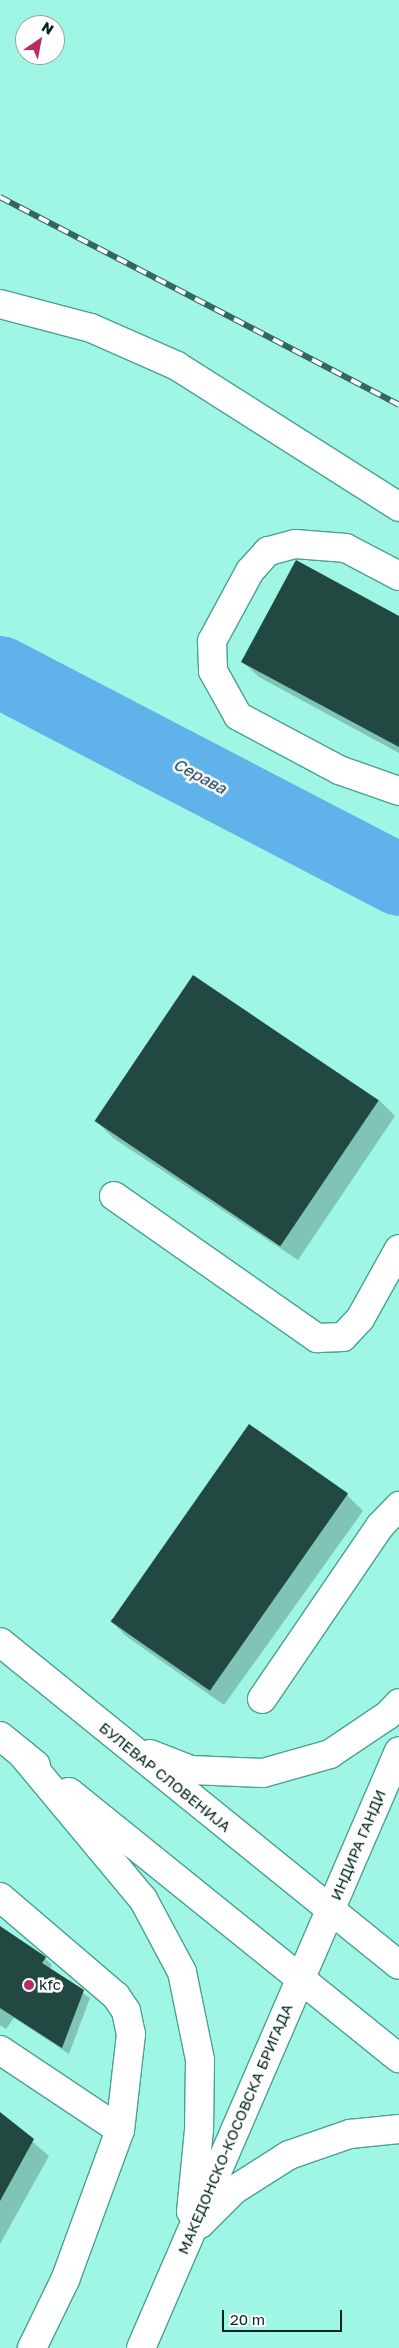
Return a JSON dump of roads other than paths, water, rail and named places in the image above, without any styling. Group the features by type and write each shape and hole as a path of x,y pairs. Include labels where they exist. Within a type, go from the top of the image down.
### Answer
{"street":[{"path":"0,304 91,328 177,366 399,507"},
{"path":"399,576 346,548 295,544 268,551 250,571 212,641 214,671 238,716 339,770 399,791"},
{"path":"114,1196 317,1338 343,1337 360,1319 399,1249"},
{"path":"262,1699 380,1526 399,1506"},
{"name":"БУЛЕВАР СЛОВЕНИЈА","path":"0,1642 399,1965"},
{"path":"125,1744 191,1770 263,1773 330,1754 388,1715 399,1703"},
{"path":"0,1736 399,2058"},
{"name":"ИНДИРА ГАНДИ","path":"330,1911 399,1751"},
{"path":"22,1754 143,1899 182,1972 200,2060 199,2130 188,2236"},
{"path":"0,1897 116,1996 126,2011 131,2034 120,2130 65,2280 32,2348"},
{"name":"МАКЕДОНСКО-КОСОВСКА БРИГАДА","path":"141,2348 330,1911"},
{"path":"0,2050 120,2130"},
{"path":"188,2236 234,2190 289,2155 350,2134 399,2129"}],"waterway":[{"name":"Серава","path":"0,672 399,880"}],"railway":[{"path":"0,197 399,405"}],"place":[{"name":"kfc","path":"29,1985"}]}
